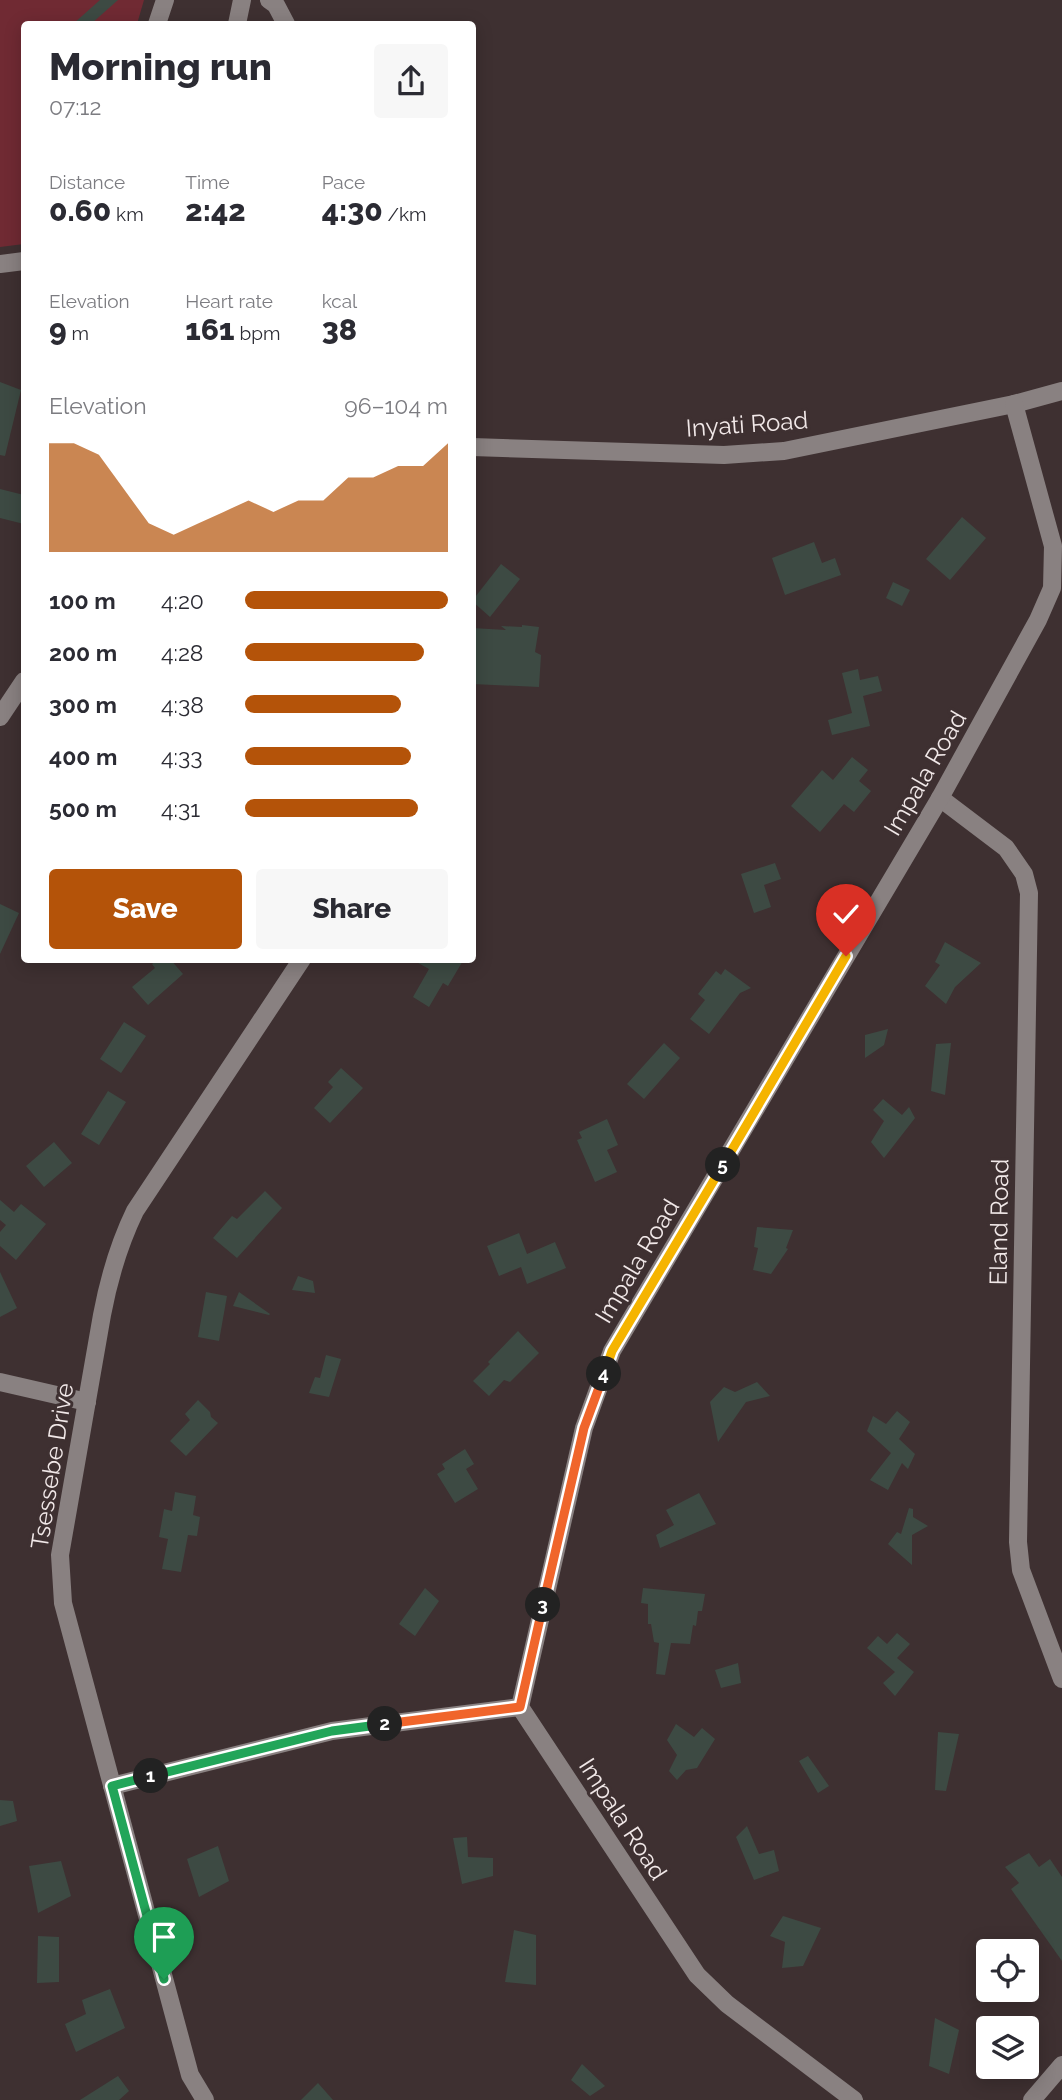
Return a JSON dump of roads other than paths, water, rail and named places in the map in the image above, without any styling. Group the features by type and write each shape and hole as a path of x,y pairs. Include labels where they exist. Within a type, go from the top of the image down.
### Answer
{"street":[{"path":"158,21 164,0"},
{"path":"238,21 242,0"},
{"path":"269,0 284,21"},
{"path":"0,264 21,261"},
{"name":"Inyati Road","path":"476,447 724,454 784,451 1014,404 1062,391"},
{"name":"Impala Road","path":"854,2100 727,2004 697,1975 520,1707 584,1428 612,1351 940,798 1038,620 1052,588 1054,546 1014,404"},
{"path":"0,717 21,686"},
{"name":"Eland Road","path":"940,798 1006,848 1024,873 1029,893 1018,1542 1021,1570 1062,1679"},
{"name":"Tsessebe Drive","path":"205,2100 190,2075 63,1603 61,1555 108,1284 121,1240 135,1211 299,963"},
{"path":"0,1382 87,1402"},
{"path":"112,1786 332,1731 520,1707"},
{"path":"1032,2100 1062,2065"}]}
